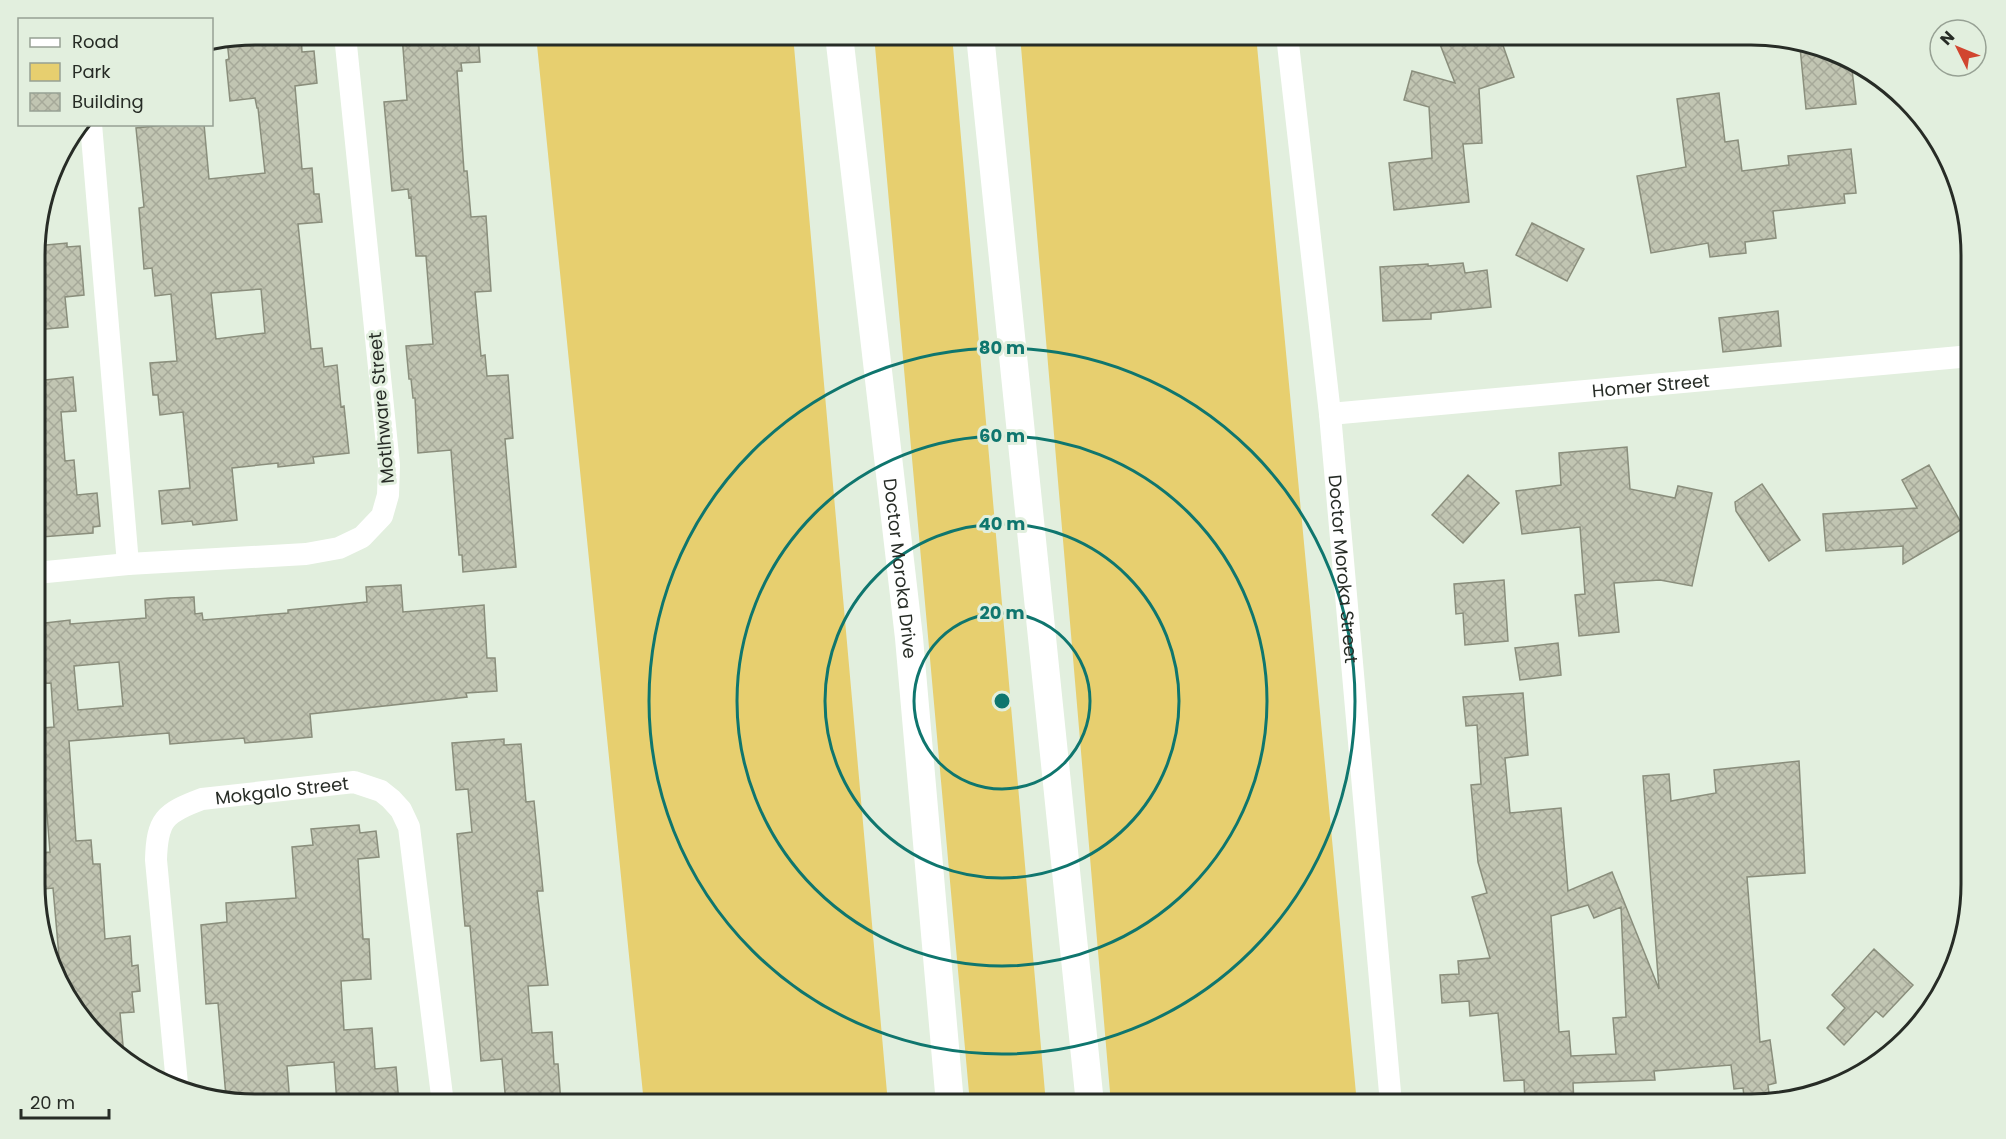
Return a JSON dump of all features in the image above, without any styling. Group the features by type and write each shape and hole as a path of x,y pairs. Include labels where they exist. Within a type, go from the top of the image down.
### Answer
{"street":[{"name":"Motlhware Street","path":"45,572 128,564 306,554 339,548 362,537 382,516 388,495 389,465 346,45"},
{"name":"Doctor Moroka Drive","path":"840,45 909,638 949,1094"},
{"path":"981,45 1089,1094"},
{"name":"Doctor Moroka Street","path":"1288,45 1330,414 1390,1094"},
{"path":"91,126 128,564"},
{"name":"Homer Street","path":"1330,414 1961,357"},
{"name":"Mokgalo Street","path":"176,1079 156,860 156,839 165,817 181,807 202,799 354,782 381,791 391,799 401,810 409,827 442,1094"}],"green space":[{"path":"537,45 794,45 887,1094 643,1094"},
{"path":"875,45 953,45 1045,1094 969,1094"},
{"path":"1021,45 1257,45 1356,1094 1110,1094"}],"building":[{"path":"241,45 302,45 302,52 314,51 317,83 295,86 302,169 312,168 314,194 319,194 322,222 298,224 311,349 322,348 324,367 337,365 349,453 313,457 314,463 278,467 278,463 232,468 237,520 193,525 192,521 162,524 159,491 190,488 183,412 160,415 158,395 153,395 150,363 177,361 171,294 155,296 152,268 144,269 139,208 144,207 136,128 204,126 209,179 265,173 255,98 230,101 226,60 229,59 228,47","holes":["261,289 265,333 216,339 211,293"]},
{"path":"403,45 479,45 480,62 461,63 462,71 457,71 464,171 467,171 471,217 486,216 491,291 475,292 481,356 485,355 487,376 508,375 513,438 505,439 516,567 463,572 462,555 459,555 451,450 418,453 415,398 413,398 411,379 409,379 406,346 433,344 426,256 416,256 411,197 409,198 408,189 392,191 384,102 407,100"},
{"path":"1440,45 1503,45 1514,77 1479,89 1482,143 1463,144 1469,202 1394,210 1389,163 1432,158 1429,107 1404,100 1412,71 1455,83"},
{"path":"1800,51 1852,71 1856,104 1806,109"},
{"path":"1719,93 1725,142 1738,140 1742,171 1789,165 1788,156 1851,149 1856,193 1844,194 1845,203 1773,211 1776,238 1745,242 1746,253 1710,257 1708,243 1651,253 1637,176 1686,167 1677,99"},
{"path":"1532,223 1584,249 1567,281 1516,255"},
{"path":"67,243 67,247 80,246 84,295 65,297 68,327 45,329 46,245"},
{"path":"1463,263 1465,273 1487,270 1491,307 1431,313 1431,319 1383,321 1380,267"},
{"path":"1778,311 1781,346 1723,352 1719,318"},
{"path":"73,377 76,411 61,412 65,461 74,460 77,495 97,493 100,526 93,527 93,533 45,537 45,380"},
{"path":"1627,447 1630,489 1675,498 1678,486 1712,493 1692,586 1660,580 1614,583 1619,632 1579,636 1575,595 1585,594 1580,527 1522,534 1516,491 1561,485 1559,453"},
{"path":"1929,465 1961,523 1961,530 1903,564 1903,546 1826,551 1823,514 1917,508 1902,480"},
{"path":"1468,475 1499,503 1463,543 1432,515"},
{"path":"1762,484 1800,540 1769,561 1736,511 1735,502"},
{"path":"1504,580 1508,641 1465,645 1463,613 1456,614 1454,584"},
{"path":"401,585 403,612 484,605 487,658 495,658 497,691 466,693 467,697 310,714 312,737 245,743 244,738 170,744 169,733 69,741 76,841 91,840 93,864 100,864 105,939 130,936 132,966 138,965 140,991 132,992 134,1012 120,1013 123,1048 106,1033 88,1012 67,977 59,959 53,888 45,889 45,853 50,852 45,789 45,728 54,727 51,683 45,683 45,623 70,620 70,624 146,618 145,600 169,598 194,597 195,614 202,613 203,620 288,613 288,610 367,602 366,587","holes":["119,662 123,706 78,710 74,666"]},
{"path":"1558,643 1561,675 1520,680 1515,648"},
{"path":"1523,693 1528,755 1505,758 1510,813 1561,808 1568,891 1612,872 1659,989 1643,776 1669,774 1671,801 1716,793 1714,770 1799,761 1805,873 1747,877 1760,1042 1770,1040 1776,1083 1768,1085 1769,1093 1744,1094 1743,1088 1734,1089 1731,1065 1654,1071 1655,1080 1573,1083 1574,1094 1525,1094 1524,1080 1504,1081 1498,1013 1470,1016 1469,1001 1442,1003 1440,975 1459,974 1458,961 1490,958 1472,897 1487,893 1478,862 1471,785 1481,784 1477,725 1466,726 1463,697","holes":["1588,905 1594,918 1621,907 1626,1017 1613,1018 1616,1054 1571,1056 1569,1031 1559,1032 1551,916"]},
{"path":"504,739 504,745 521,744 526,802 534,801 543,891 537,891 548,985 528,986 532,1033 552,1032 554,1064 558,1064 560,1094 505,1094 502,1059 481,1061 470,926 465,926 457,834 472,832 468,789 456,790 452,743"},
{"path":"359,825 360,833 376,831 379,857 358,859 363,939 369,939 371,979 341,981 344,1030 372,1028 375,1069 396,1067 398,1094 336,1094 334,1062 287,1066 289,1094 226,1092 218,1003 206,1004 201,925 227,922 226,903 296,898 292,847 313,845 311,829"},
{"path":"1874,949 1913,985 1883,1017 1876,1011 1844,1045 1827,1028 1845,1008 1832,995"}]}
